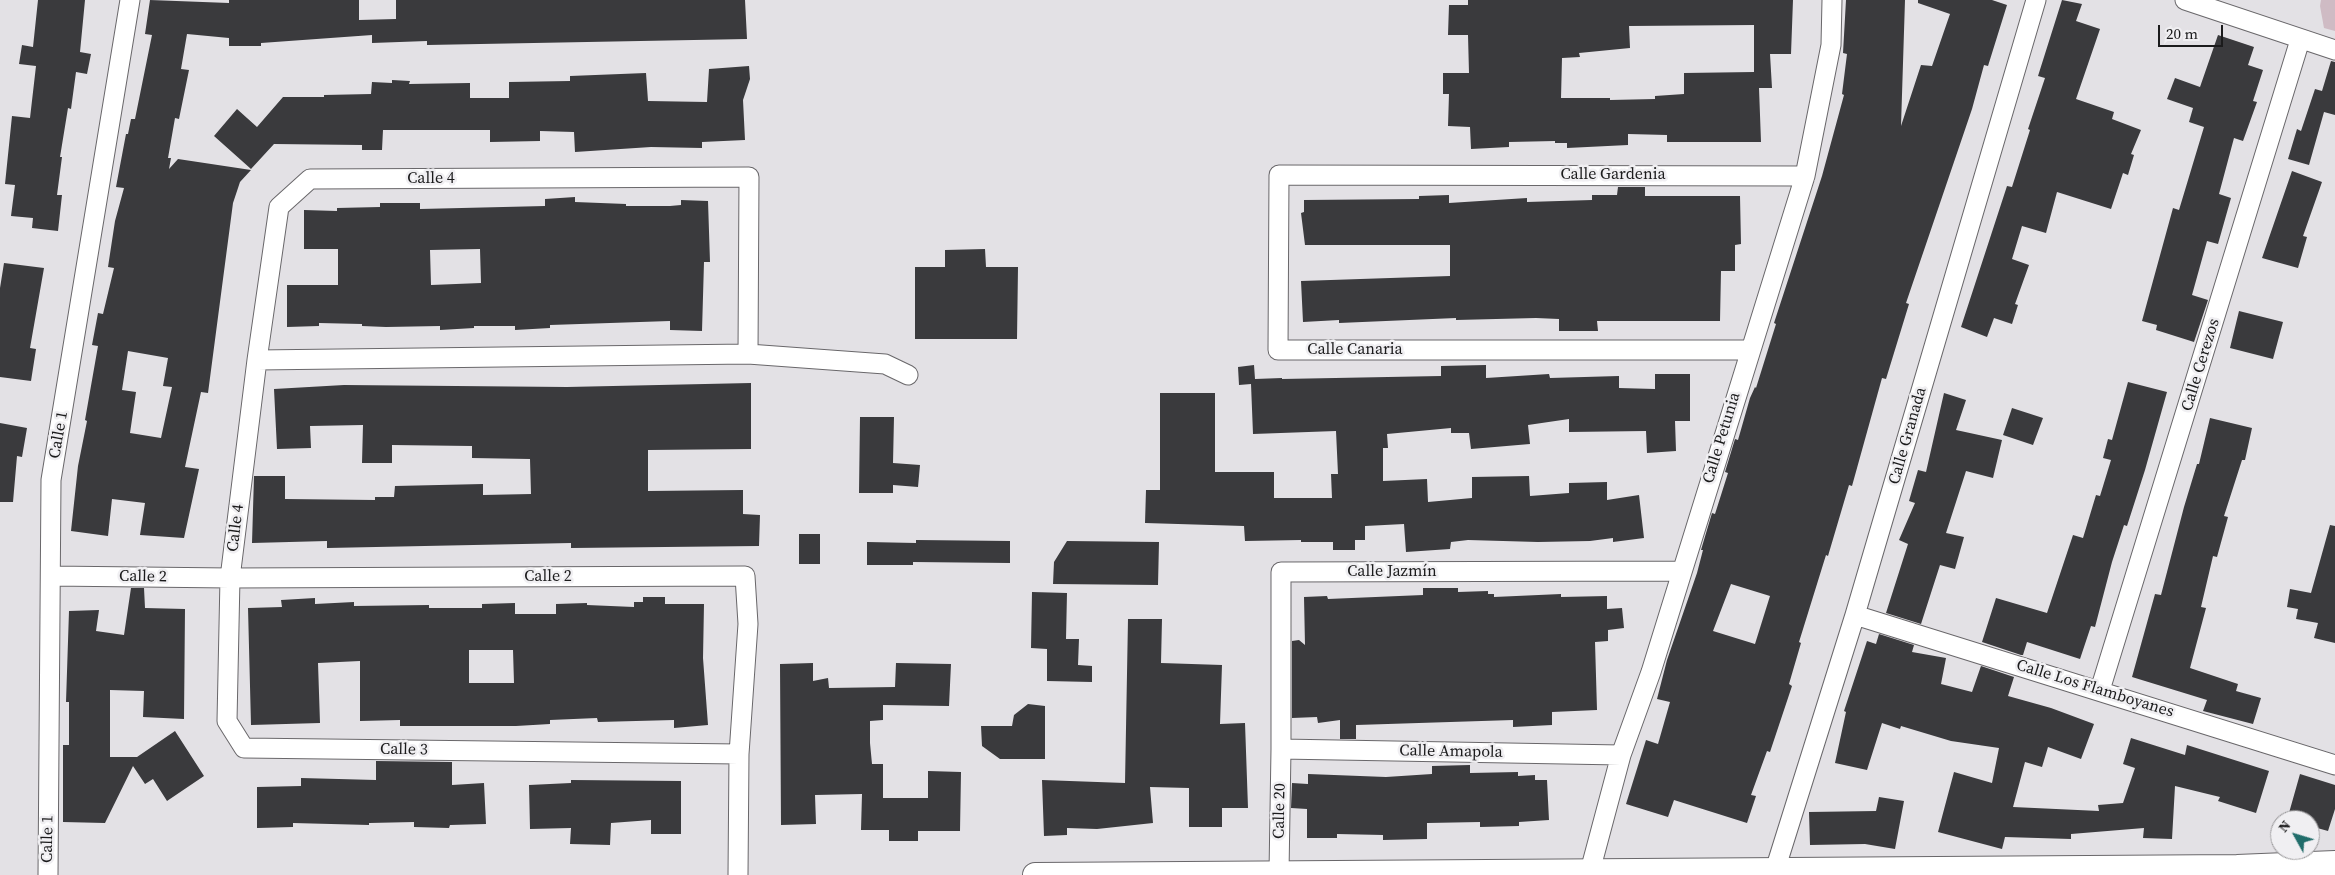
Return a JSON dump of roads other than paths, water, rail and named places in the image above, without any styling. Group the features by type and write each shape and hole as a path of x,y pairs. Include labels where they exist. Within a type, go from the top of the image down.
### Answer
{"street":[{"name":"Calle 1","path":"48,875 51,480 130,0"},
{"name":"Calle Petunia","path":"1590,871 1621,755 1651,672 1805,176 1832,45 1832,0"},
{"name":"Calle Granada","path":"1775,870 1855,615 2036,0"},
{"path":"2185,0 2300,40 2335,50"},
{"name":"Calle Cerezos","path":"2100,690 2300,40"},
{"name":"Calle Canaria","path":"1420,175 1279,174 1278,350 1750,350"},
{"name":"Calle Gardenia","path":"1420,175 1805,176"},
{"name":"Calle 4","path":"230,578 257,360 279,206 310,179 749,177 748,354"},
{"path":"257,360 748,354 885,364 908,375"},
{"name":"Calle Jazmín","path":"1282,749 1281,572 1681,571"},
{"name":"Calle 2","path":"51,576 230,578 746,576 748,624 739,754 738,875"},
{"name":"Calle 3","path":"230,578 227,721 244,748 739,754"},
{"name":"Calle Los Flamboyanes","path":"1855,615 2335,764"},
{"name":"Calle Amapola","path":"1282,749 1621,755"},
{"name":"Calle 20","path":"1279,873 1282,749"},
{"path":"1035,875 1590,871 1643,873 1775,870 2237,871 2335,864"}]}
